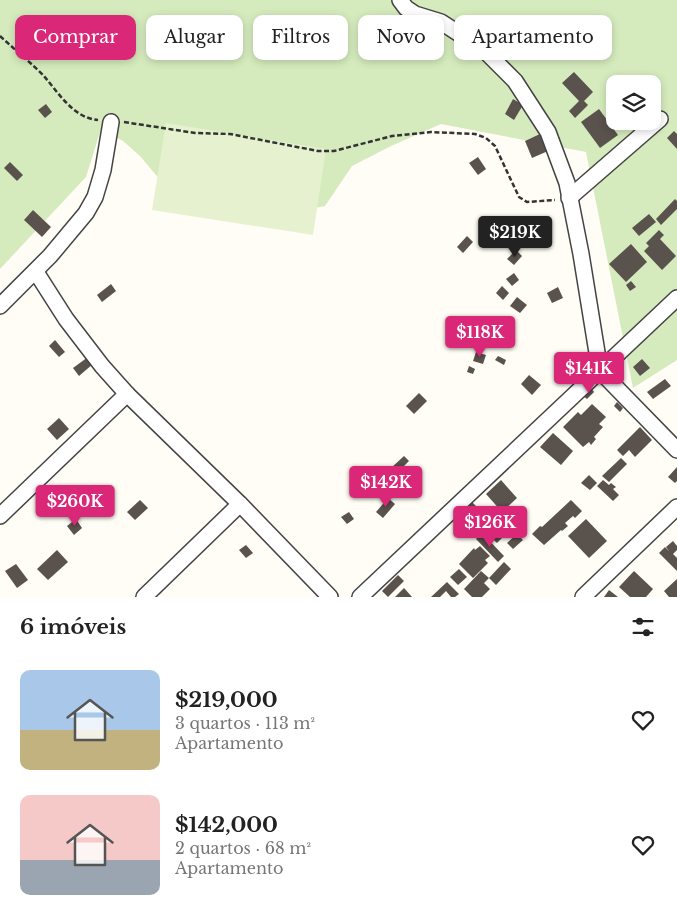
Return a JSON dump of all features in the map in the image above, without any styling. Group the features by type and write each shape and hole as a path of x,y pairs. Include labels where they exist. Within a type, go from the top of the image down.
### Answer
{"street":[{"path":"400,0 406,8 415,14 441,22 484,50 515,80 548,132 567,183 581,254 600,371 677,450"},
{"path":"0,306 36,272 86,213 95,197 103,170 111,122"},
{"path":"569,198 647,130"},
{"path":"36,272 66,319 102,366 127,394 240,504 330,597"},
{"path":"360,597 677,298"},
{"path":"0,516 127,394"},
{"path":"144,597 240,504"},
{"path":"583,597 677,507"}],"path":[{"path":"0,36 44,76 60,97 73,109 92,120 130,122 195,133 230,134 318,151 334,151 392,136 431,132 475,134 486,138 495,146 519,197 527,202 536,203 569,198"}],"green space":[{"path":"0,0 677,0 677,360 633,388 586,152 441,124 352,166 325,206 236,223 177,200 140,156 123,141 101,129 86,177 0,269"},
{"path":"166,123 326,149 313,235 152,210"}],"building":[{"path":"574,72 593,92 584,101 588,105 575,118 569,111 579,101 562,83"},
{"path":"513,99 523,105 514,120 505,114"},
{"path":"46,104 52,112 45,118 38,110"},
{"path":"599,109 606,119 606,130 614,130 618,135 600,148 581,122"},
{"path":"674,131 677,134 677,149 667,138"},
{"path":"540,134 548,151 532,158 525,141"},
{"path":"478,157 486,169 478,175 469,163"},
{"path":"10,162 23,175 17,181 4,168"},
{"path":"675,199 677,201 677,209 661,225 656,219"},
{"path":"33,210 51,227 42,237 24,220"},
{"path":"649,214 656,222 639,236 632,228"},
{"path":"490,219 496,224 486,235 480,230"},
{"path":"659,230 664,235 660,239 676,256 662,270 644,251 649,246 646,243"},
{"path":"467,236 473,242 463,253 457,247"},
{"path":"631,244 647,262 626,282 609,264"},
{"path":"516,250 522,256 514,265 507,259"},
{"path":"514,273 519,280 512,286 506,279"},
{"path":"631,281 636,287 630,291 626,285"},
{"path":"111,284 116,291 102,302 97,295"},
{"path":"502,286 509,293 503,300 496,293"},
{"path":"558,287 563,298 552,303 547,293"},
{"path":"517,297 527,305 520,313 510,306"},
{"path":"55,340 65,352 59,357 49,346"},
{"path":"476,352 486,355 483,364 473,361"},
{"path":"498,356 506,360 504,365 495,360"},
{"path":"88,357 93,364 79,376 73,368"},
{"path":"642,359 650,368 640,376 633,367"},
{"path":"469,366 475,369 473,374 467,372"},
{"path":"529,375 541,385 532,395 521,384"},
{"path":"665,379 671,386 653,399 647,392"},
{"path":"591,388 594,392 587,399 583,396"},
{"path":"419,393 427,401 414,414 406,406"},
{"path":"617,402 623,408 620,412 614,406"},
{"path":"592,404 606,417 599,424 603,427 594,437 596,439 591,445 589,442 583,447 563,427 578,412 581,415"},
{"path":"59,418 69,429 57,440 47,429"},
{"path":"640,427 652,440 635,457 629,450 623,456 617,450"},
{"path":"553,433 573,451 561,465 540,447"},
{"path":"404,456 409,461 397,473 391,468"},
{"path":"621,458 627,464 609,482 602,476"},
{"path":"677,467 677,481 675,483 668,477"},
{"path":"589,475 597,483 590,490 581,483"},
{"path":"501,480 517,498 502,512 486,494"},
{"path":"603,480 609,485 611,483 616,487 613,489 619,495 613,501 597,486"},
{"path":"388,498 395,504 383,518 376,512"},
{"path":"140,500 148,508 135,520 127,512"},
{"path":"470,500 479,509 475,513 480,519 469,530 454,514"},
{"path":"571,500 582,511 575,518 573,516 565,523 568,526 544,545 532,534"},
{"path":"349,512 354,519 347,524 341,517"},
{"path":"76,519 82,528 74,535 67,526"},
{"path":"586,519 607,541 589,558 568,536"},
{"path":"495,523 506,534 497,543 486,533"},
{"path":"482,533 504,556 498,562 476,539"},
{"path":"517,534 523,540 513,549 507,543"},
{"path":"673,541 677,546 677,550 673,554 677,558 677,571 659,553 665,547 669,551 666,547"},
{"path":"246,545 253,553 246,558 239,550"},
{"path":"480,546 490,556 485,560 488,563 473,578 459,564 474,548 475,550"},
{"path":"57,550 68,562 48,580 37,569"},
{"path":"504,562 511,569 496,585 489,578"},
{"path":"16,564 28,580 17,588 5,571"},
{"path":"459,569 467,577 458,585 450,577"},
{"path":"481,571 489,578 484,583 490,589 482,597 472,597 464,589"},
{"path":"634,571 653,589 646,597 630,597 619,587"},
{"path":"398,575 404,581 388,597 382,591"},
{"path":"677,579 677,597 669,597 664,591"},
{"path":"447,582 459,594 451,597 446,591 440,597 431,597"},
{"path":"404,588 412,597 395,597"},
{"path":"609,590 618,597 604,597"}]}
